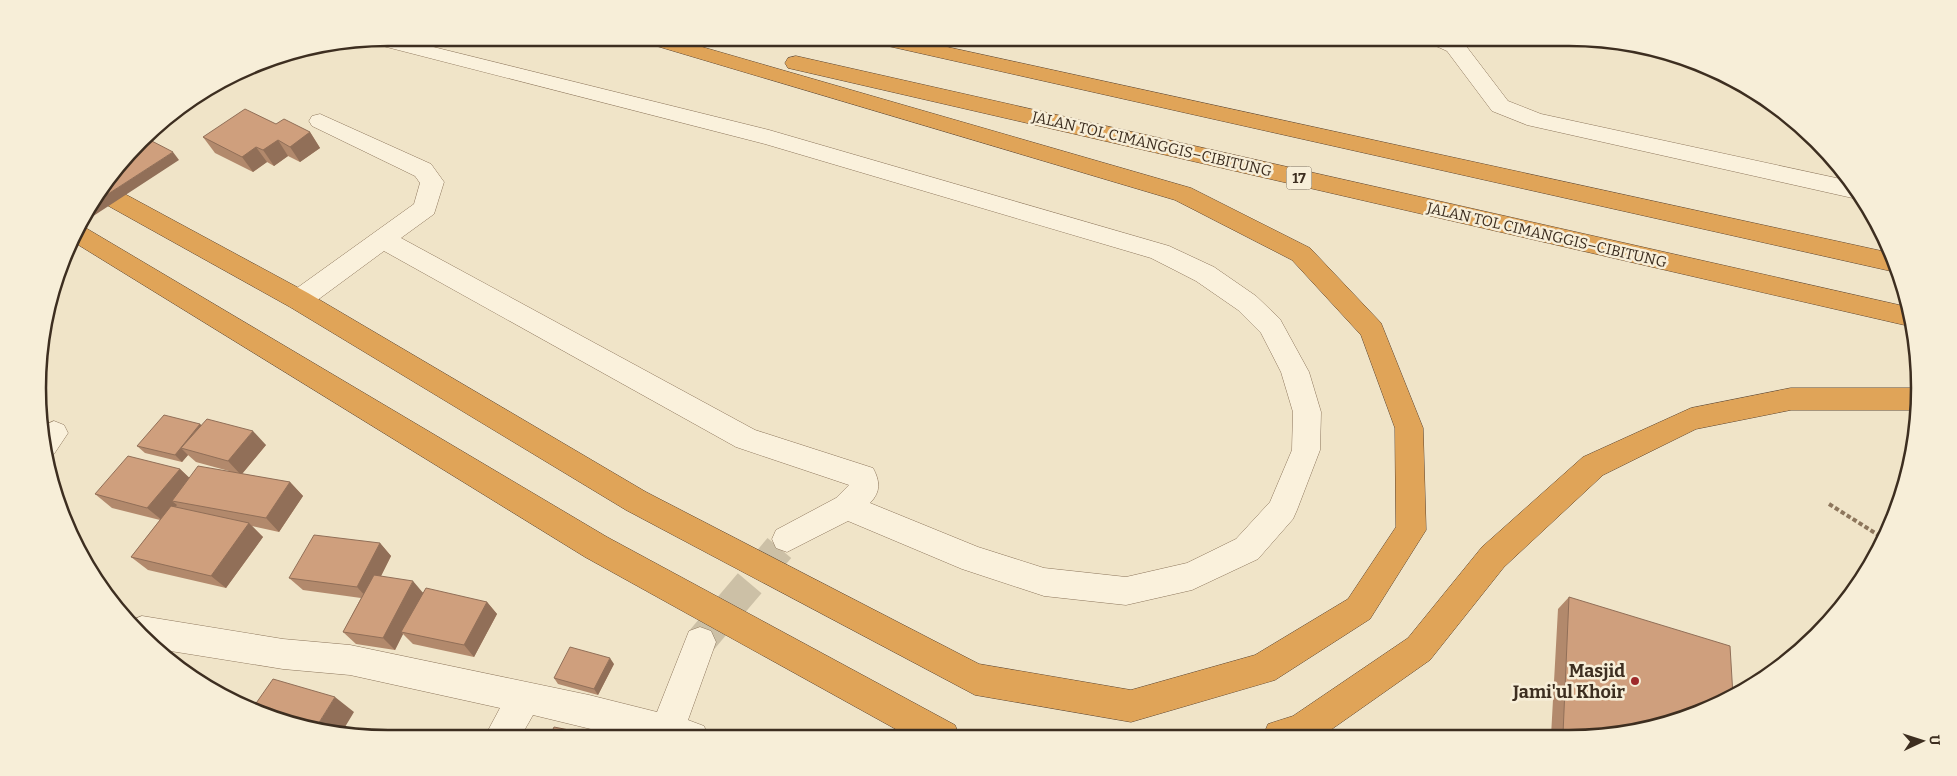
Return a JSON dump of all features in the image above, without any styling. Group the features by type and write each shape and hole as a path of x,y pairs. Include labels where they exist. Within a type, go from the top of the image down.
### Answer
{"highway":[{"path":"107,194 299,300 636,501 975,679 1131,706 1264,669 1359,609 1411,530 1408,428 1372,330 1301,254 1183,194 677,46"},
{"name":"JALAN TOL CIMANGGIS–CIBITUNG","path":"721,46 1903,316"},
{"path":"915,46 1886,261"},
{"path":"82,236 596,546 930,730"},
{"path":"1301,730 1419,649 1493,556 1593,466 1691,419 1790,399 1910,399"}],"street":[{"path":"406,46 769,138 1160,252 1205,274 1247,303 1271,326 1295,372 1307,412 1306,450 1282,510 1247,549 1192,576 1126,591 1044,582 973,560 847,507"},
{"path":"1456,46 1459,54 1500,106 1535,120 1846,189"},
{"path":"299,300 425,208 432,182 423,170 320,121"},
{"path":"383,239 746,438 863,477 864,490 847,507 787,539"},
{"path":"148,632 283,654 350,660 525,697 663,730"},
{"path":"681,730 700,642"},
{"path":"506,730 525,697"}],"path":[{"path":"1829,504 1878,535"}],"building":[{"path":"245,109 276,124 284,119 310,132 290,147 278,140 263,150 256,147 242,157 203,137"},
{"path":"152,141 173,152 106,195 131,163"},
{"path":"164,415 200,424 175,455 137,446"},
{"path":"207,419 253,431 228,461 181,448"},
{"path":"128,456 180,469 147,508 95,494"},
{"path":"198,466 290,482 266,518 172,501"},
{"path":"171,506 249,523 211,576 131,557"},
{"path":"314,535 380,543 357,587 289,578"},
{"path":"374,575 413,581 383,638 343,632"},
{"path":"426,588 487,602 464,645 401,632"},
{"name":"Masjid Jami'ul Khoir","path":"1569,597 1730,646 1733,688 1720,695 1679,712 1636,723 1614,727 1563,730"},
{"path":"570,647 610,658 594,689 554,678"},
{"path":"273,679 335,697 319,723 278,712 256,703"},
{"path":"554,727 569,730 553,730"}],"tunnel":[{"path":"700,642 787,539"}],"place":[{"name":"Masjid Jami'ul Khoir","path":"1635,681"}]}
